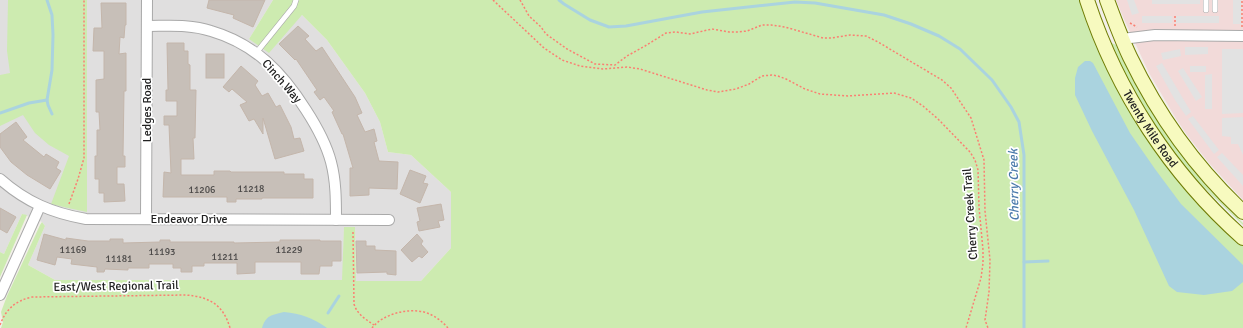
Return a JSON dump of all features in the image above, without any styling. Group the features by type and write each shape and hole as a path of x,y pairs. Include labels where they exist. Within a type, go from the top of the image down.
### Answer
{"main road":[{"name":"Twenty Mile Road","path":"1087,0 1104,47 1128,95 1153,136 1197,192 1217,214 1243,238"},
{"path":"1095,0 1107,32 1116,38 1122,39"},
{"name":"Twenty Mile Road","path":"1107,0 1122,39 1150,95 1174,132 1205,172 1243,212"},
{"path":"1197,192 1213,200 1243,228"}],"street":[{"name":"Ledges Road","path":"146,219 147,0"},
{"name":"Cinch Way","path":"147,26 187,26 204,29 233,39 256,52 274,67 305,108 321,136 328,152 336,190 336,220"},
{"path":"1122,39 1155,35 1242,32"},
{"name":"Endeavor Drive","path":"0,179 22,197 40,206 64,215 86,219 389,220"},
{"path":"0,295 40,206"}],"lane":[{"path":"256,52 294,6 296,0"},
{"path":"1206,0 1206,10"},
{"path":"1215,0 1215,10"}],"path":[{"path":"69,204 84,158 84,0"},
{"name":"Cherry Creek Trail","path":"493,0 544,48 562,60 580,66 599,69 627,67 640,68 706,90 718,92 736,89 749,84 762,76 772,75 778,76 815,93 848,96 894,93 904,96 923,106 938,119 970,152 975,160 978,170 979,212 983,263 981,278 966,328"},
{"path":"520,0 529,16 546,34 567,49 595,64 615,65 627,56 666,33 676,32 690,34 712,29 738,32 747,31 762,25 771,25 784,27 823,38 850,35 866,36 942,80 951,88 972,118 984,160 985,211 990,260 989,292 985,320 988,328"},
{"path":"1242,0 1242,32"},
{"path":"1175,16 1175,28"},
{"path":"353,232 354,304 357,312 374,325"},
{"name":"East/West Regional Trail","path":"0,325 5,312 23,299 32,297 186,295 206,298 216,305 223,311 230,328"},
{"path":"372,328 383,318 396,313 413,311 426,313 438,318 448,328"}],"shaded area":[{"path":"0,0 273,0 249,39 259,45 302,15 327,40 365,93 380,122 388,152 411,155 451,192 451,248 421,281 356,281 355,227 344,228 343,280 55,280 28,265 45,226 42,222 22,214 4,254 0,252"},
{"path":"1116,0 1243,0 1243,200 1209,163 1175,117 1149,73"},
{"path":"1127,0 1134,0 1139,13 1132,15"},
{"path":"1152,0 1200,0 1200,4 1152,4"},
{"path":"1233,0 1241,0 1241,24 1233,24"},
{"path":"1142,16 1172,16 1172,23 1142,23"},
{"path":"1176,16 1219,16 1219,23 1176,23"},
{"path":"1185,47 1208,47 1208,54 1185,55"},
{"path":"1180,49 1181,56 1163,60 1161,53"},
{"path":"1222,49 1243,49 1243,113 1222,114"},
{"path":"1162,63 1191,112 1186,116 1175,100 1156,66"},
{"path":"1190,66 1206,66 1206,72 1190,72"},
{"path":"1183,68 1202,97 1196,101 1178,71"},
{"path":"1212,74 1212,109 1205,109 1205,75"},
{"path":"1193,116 1219,150 1214,154 1188,119"},
{"path":"1243,117 1243,155 1238,144 1231,144 1231,137 1222,136 1222,118"},
{"path":"1222,153 1243,175 1243,186 1217,157"}],"green space":[{"path":"8,0 87,0 87,212 51,204 69,156 49,145 35,133 23,115 0,126 0,75 10,73 7,51"},
{"path":"273,0 1081,0 1097,43 1222,226 1243,246 1243,328 1,328 3,322 1,312 7,296 42,222 45,226 28,265 55,280 342,280 344,227 355,227 356,281 421,281 451,248 451,192 411,155 388,152 380,122 365,93 327,40 302,15 269,53 249,39"},
{"path":"1107,38 1110,42 1116,45 1128,70 1156,117 1187,162 1204,183 1243,223 1243,225 1189,173 1140,105"},
{"path":"22,214 27,215 0,277 0,252 4,254"}],"water":[{"path":"1085,61 1090,61 1093,63 1130,133 1181,204 1243,265 1243,282 1232,291 1204,295 1177,292 1169,286 1134,210 1092,131 1075,95 1075,78 1078,67"},
{"path":"284,312 306,317 327,328 262,328 265,320 273,315"}],"building":[{"path":"209,0 265,0 253,27 233,18 234,15 207,8"},
{"path":"101,3 126,3 126,25 124,38 120,37 119,54 126,53 123,156 125,156 125,167 117,167 117,184 124,184 125,201 104,202 104,193 99,193 99,179 95,179 97,130 100,130 99,112 96,112 96,80 104,79 104,51 93,51 94,28 102,28"},
{"path":"298,26 309,36 305,39 316,51 322,47 355,97 362,113 357,115 365,132 374,129 377,141 374,142 379,161 398,162 397,189 369,188 369,195 350,196 350,168 353,168 343,134 332,112 334,111 324,97 320,100 314,92 317,90 296,59 295,60 279,44"},
{"path":"167,43 184,43 184,51 188,51 188,64 190,65 190,90 196,90 195,138 193,138 194,159 181,159 181,175 214,175 214,171 284,172 284,174 304,174 304,179 313,179 313,198 236,199 236,202 227,202 227,197 163,197 164,172 171,173 169,125 164,125 164,116 177,116 177,101 166,101 166,90 168,90"},
{"path":"206,54 224,54 224,78 206,78"},
{"path":"241,66 258,81 255,85 262,96 268,93 276,107 280,105 291,127 294,139 300,138 304,151 275,159 263,118 263,134 254,119 249,121 240,105 247,102 232,89 229,92 223,87"},
{"path":"16,122 27,137 23,140 44,157 46,154 59,162 56,168 61,171 50,189 27,175 11,162 0,147 0,134"},
{"path":"410,170 426,176 423,183 428,184 420,203 400,194"},
{"path":"441,204 444,220 438,221 440,227 419,231 417,222 420,221 417,208"},
{"path":"0,208 16,217 7,233 0,229"},
{"path":"44,234 66,240 66,238 88,241 110,241 110,239 123,239 123,243 160,242 160,240 170,240 170,242 234,243 280,242 280,240 341,241 341,261 332,261 332,266 320,266 319,274 301,274 301,262 255,262 255,273 237,274 237,263 204,263 204,266 192,266 192,272 181,272 181,268 173,268 173,264 149,264 149,268 128,268 128,270 105,269 104,272 97,272 97,267 71,264 72,259 57,257 55,265 37,260"},
{"path":"417,234 423,241 421,244 428,252 422,258 419,256 412,262 401,250"},
{"path":"356,241 366,241 366,246 375,246 375,250 396,251 396,275 387,274 387,272 357,273"}],"waterway":[{"path":"47,0 52,15 53,35 52,70 47,100 52,114"},
{"name":"Cherry Creek","path":"559,0 590,20 609,27 626,26 702,12 795,2 815,3 884,15 911,24 939,36 960,49 992,80 1011,107 1019,122 1024,155 1024,328"},
{"path":"0,113 29,103 47,100"},
{"path":"1024,262 1048,261"},
{"path":"328,313 339,296"}]}
